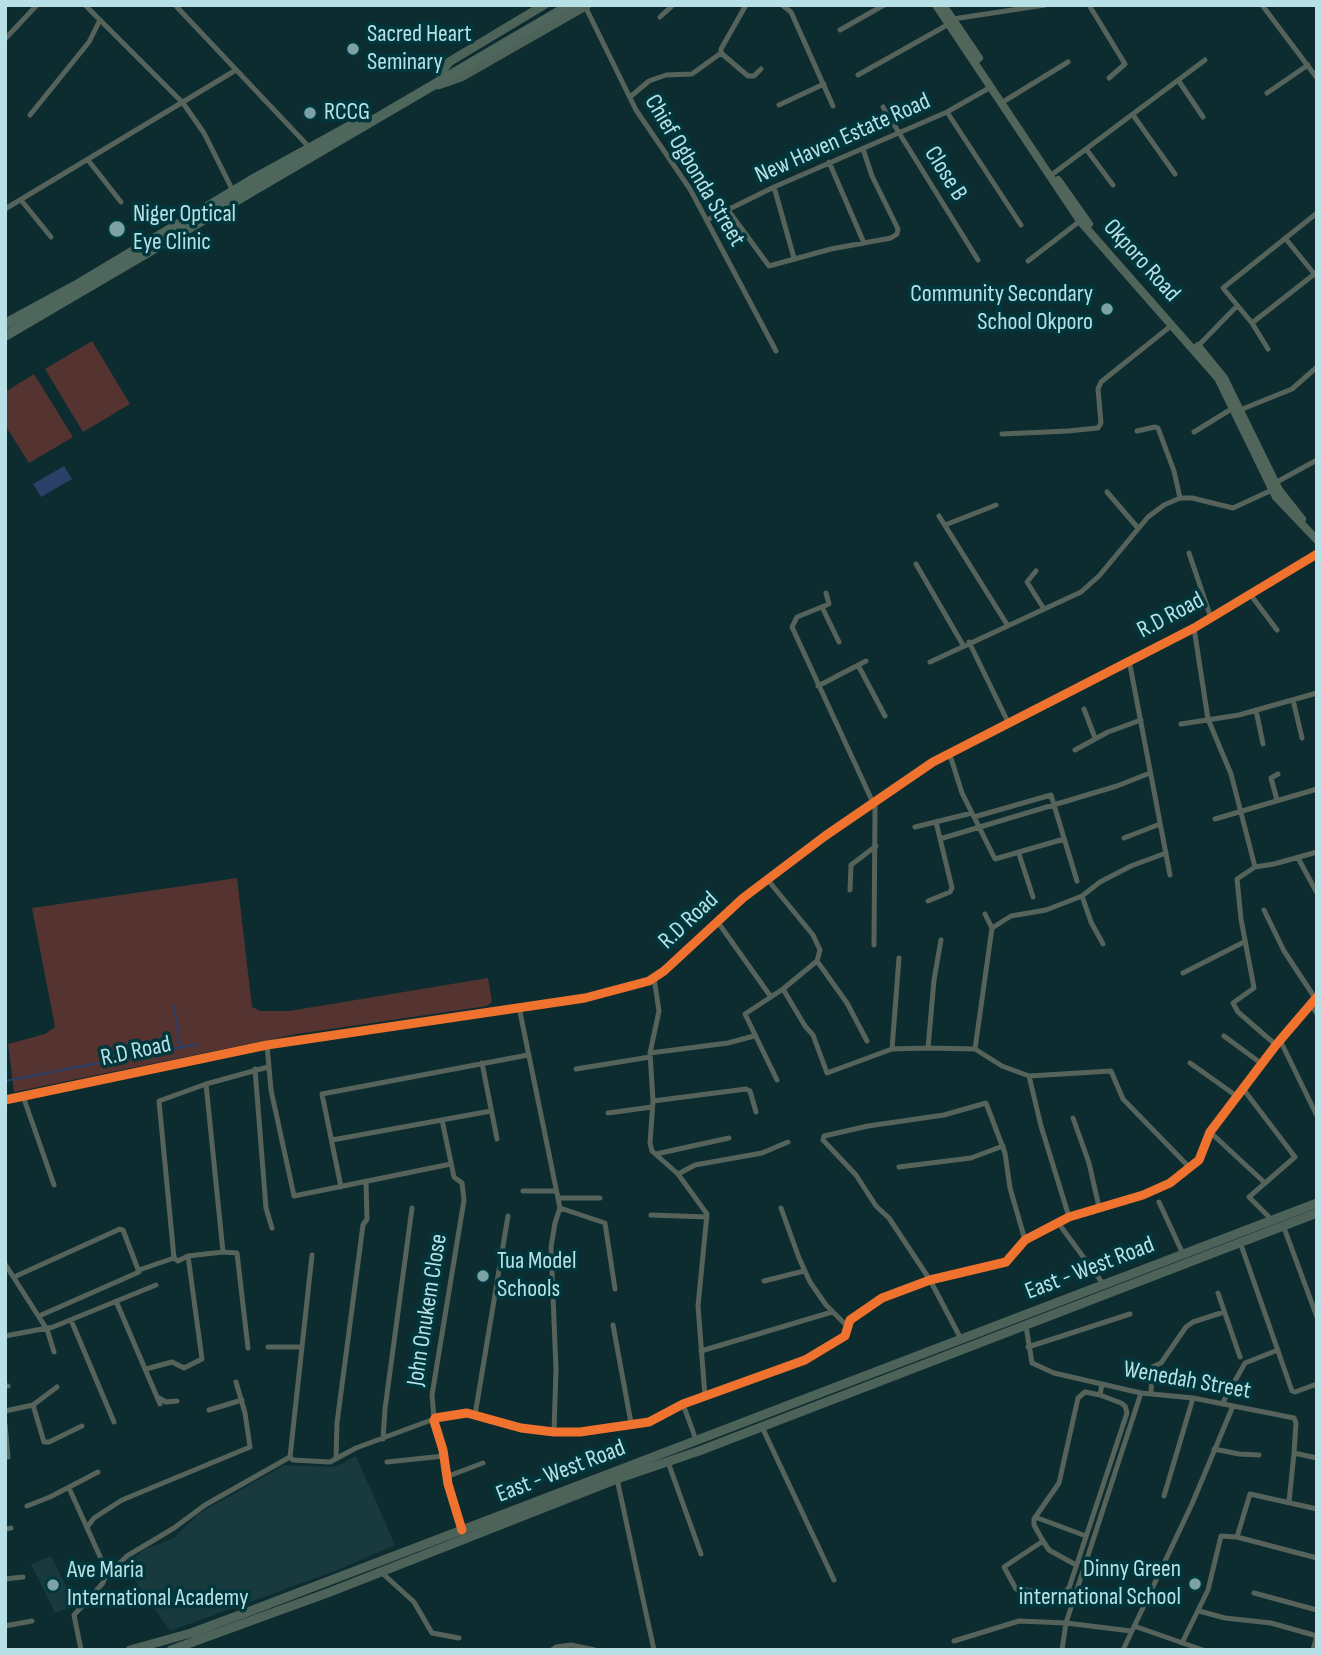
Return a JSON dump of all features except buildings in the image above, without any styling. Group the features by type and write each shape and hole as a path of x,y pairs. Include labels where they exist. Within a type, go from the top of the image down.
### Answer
{"highway":[{"path":"7,327 75,286 421,93 557,5"},
{"path":"235,196 310,148 440,74 570,5"}],"main road":[{"name":"Okporo Road","path":"936,5 1006,100 1089,224 1224,378 1286,509 1317,540"},
{"name":"Okporo Road","path":"943,5 992,87 1080,221 1218,378 1237,409"},
{"path":"440,74 449,62 541,6"},
{"path":"421,93 461,77 586,6"},
{"name":"Okporo Road","path":"1274,486 1317,534"},
{"name":"East - West Road","path":"130,1650 212,1626 1317,1203"},
{"name":"East - West Road","path":"171,1650 196,1644 617,1479 762,1427 1317,1213"},
{"path":"876,1371 880,1381"}],"street":[{"path":"5,39 37,5"},
{"path":"85,5 183,103 204,133 235,196"},
{"path":"175,5 310,148"},
{"path":"660,17 673,5"},
{"path":"722,53 722,48 746,5"},
{"path":"782,5 791,12 834,106"},
{"path":"840,30 884,5"},
{"path":"858,75 951,22 1009,7 1045,5"},
{"path":"1089,5 1125,65 1109,78"},
{"path":"1262,5 1317,78"},
{"name":"Chief Ogbonda Street","path":"586,6 629,97 647,129 686,181 776,351"},
{"path":"30,115 89,42 100,20"},
{"path":"722,53 748,76 754,76 761,69"},
{"path":"629,97 649,81 666,75 692,74 722,53"},
{"path":"1054,173 1205,60"},
{"path":"1006,100 1068,62"},
{"path":"1266,93 1308,65"},
{"path":"5,209 236,70"},
{"path":"1178,80 1203,117"},
{"path":"779,105 824,84"},
{"name":"New Haven Estate Road","path":"707,220 774,187 947,112 992,87"},
{"name":"Close B","path":"883,107 978,260"},
{"path":"947,112 1021,225"},
{"path":"1133,115 1175,174"},
{"path":"728,210 767,265 891,238 898,232 863,149"},
{"path":"1086,149 1113,185"},
{"path":"88,160 121,202"},
{"path":"829,163 864,243"},
{"path":"774,187 793,258"},
{"path":"21,200 51,237"},
{"path":"1268,349 1252,323 1224,290 1224,286 1317,212"},
{"path":"1028,261 1080,221"},
{"path":"1252,323 1316,274 1285,238"},
{"path":"1198,346 1237,306"},
{"path":"1002,434 1068,432 1099,426 1098,389 1101,382 1172,325"},
{"path":"1194,432 1237,409 1292,389 1317,367"},
{"path":"1137,431 1158,428 1174,471 1180,498"},
{"path":"930,662 1078,594 1158,508 1180,498 1204,499 1233,508 1317,460"},
{"path":"1107,492 1138,528"},
{"path":"945,525 996,505"},
{"path":"939,516 1007,626"},
{"path":"1189,553 1212,618"},
{"name":"R.D Road","path":"5,1100 267,1045 601,995 654,978 767,879 949,752 1194,628 1317,554"},
{"path":"916,564 966,644 1009,722"},
{"path":"1036,571 1027,582 1044,608"},
{"path":"826,593 830,604 797,617 792,627 874,802 874,945"},
{"path":"1251,594 1277,630"},
{"path":"822,607 839,642"},
{"path":"1194,628 1208,719 1231,774 1255,867"},
{"path":"1129,660 1170,875"},
{"path":"818,685 866,661"},
{"path":"858,665 885,716"},
{"path":"1181,724 1256,710 1317,693"},
{"path":"1293,700 1303,738"},
{"path":"1084,709 1095,738"},
{"path":"1256,710 1263,744"},
{"path":"1075,750 1095,738 1141,720"},
{"path":"949,752 962,793 995,859 1065,839"},
{"path":"943,838 1117,786 1150,773"},
{"path":"1277,800 1271,778 1278,774"},
{"path":"1215,819 1317,789"},
{"path":"915,827 1050,795 1077,881"},
{"path":"928,901 950,892 952,888 936,822"},
{"path":"1124,838 1160,824"},
{"path":"850,890 851,864 876,846"},
{"path":"1317,852 1255,867 1237,879 1244,942 1254,988 1235,1000 1234,1005 1278,1042 1317,1116"},
{"path":"1019,853 1033,897"},
{"path":"992,928 1014,915 1046,911 1082,896 1131,866 1166,853"},
{"path":"1298,858 1317,893"},
{"path":"767,879 813,935 820,950 817,961 783,989 745,1014 777,1080"},
{"path":"1082,896 1091,922 1103,944"},
{"path":"1264,910 1283,951 1314,999 1317,1014"},
{"path":"975,1049 992,928 985,914"},
{"path":"717,921 771,997"},
{"path":"928,1048 934,981 942,940"},
{"path":"1183,973 1244,942"},
{"path":"891,1049 899,958"},
{"path":"817,961 847,1003 867,1041"},
{"path":"654,978 659,1017 650,1055 653,1104 650,1143 656,1154 678,1174 705,1210 707,1217 698,1298 705,1396"},
{"path":"783,989 813,1035 827,1073 891,1049 928,1048 975,1049 1002,1066 1029,1076 1112,1072 1123,1099 1190,1168"},
{"path":"290,1457 293,1460 330,1462 356,1448 456,1413 475,1415 521,1428 554,1432 580,1432 653,1420 683,1404 804,1360 845,1336 850,1320 882,1298 930,1280 1006,1262 1025,1240 1069,1217 1155,1190 1190,1168 1201,1156 1210,1132 1314,999"},
{"path":"519,1007 560,1208 551,1247 556,1369 554,1432"},
{"path":"576,1069 728,1043 754,1036"},
{"path":"1224,1036 1262,1064"},
{"path":"267,1045 275,1111 294,1196 451,1164 442,1120"},
{"path":"341,1187 322,1097 325,1092 528,1055"},
{"path":"482,1063 497,1139"},
{"path":"1190,1063 1238,1097"},
{"path":"174,1258 159,1101 206,1084 268,1067"},
{"path":"255,1069 266,1208 272,1228"},
{"path":"1029,1076 1041,1126 1069,1217"},
{"path":"206,1084 223,1252"},
{"path":"608,1113 748,1090 756,1112"},
{"path":"1244,1090 1295,1157 1248,1198 1272,1220"},
{"path":"23,1096 54,1185"},
{"path":"961,1339 930,1280 889,1218 876,1206 856,1175 823,1140 824,1136 868,1126 944,1115 986,1104 1003,1146 1010,1188 1025,1240"},
{"path":"332,1140 491,1111"},
{"path":"1073,1118 1089,1163 1099,1207"},
{"path":"1210,1132 1265,1183"},
{"path":"656,1154 729,1138"},
{"path":"678,1174 695,1165 762,1153 788,1143"},
{"path":"900,1167 971,1158 1003,1146"},
{"name":"John Onukem Close","path":"451,1164 454,1177 462,1183 464,1200 432,1395 446,1477 462,1530"},
{"path":"336,1459 337,1423 363,1225 367,1219 366,1182"},
{"path":"523,1191 556,1191"},
{"path":"558,1198 600,1198"},
{"path":"1159,1202 1183,1254"},
{"path":"383,1439 412,1208"},
{"path":"560,1208 605,1223 615,1289"},
{"path":"781,1208 804,1271 817,1294 848,1327"},
{"path":"651,1215 707,1217"},
{"path":"475,1415 507,1219"},
{"path":"1059,1224 1104,1285"},
{"path":"1283,1225 1317,1317"},
{"path":"10,1276 122,1229 139,1270"},
{"path":"1240,1241 1293,1392 1317,1384"},
{"path":"39,1316 139,1270 174,1258 178,1261 188,1256 234,1252 238,1255 248,1348"},
{"path":"290,1457 312,1255"},
{"path":"146,1369 172,1362 184,1368 202,1359 188,1256"},
{"path":"5,1264 10,1276 47,1329 54,1352"},
{"path":"764,1282 804,1271"},
{"path":"5,1336 47,1329 156,1285"},
{"path":"1217,1293 1240,1357"},
{"path":"116,1301 160,1404"},
{"path":"701,1351 832,1312"},
{"path":"1150,1394 1152,1367 1161,1363 1186,1327 1224,1312"},
{"path":"1026,1326 1028,1347 1130,1314"},
{"path":"71,1320 114,1422"},
{"path":"613,1325 631,1423"},
{"path":"268,1348 301,1347"},
{"name":"Wenedah Street","path":"1028,1347 1034,1366 1141,1393 1193,1398 1294,1418 1296,1423 1289,1502"},
{"path":"1223,1404 1245,1363 1278,1350"},
{"path":"88,1526 102,1512 122,1500 250,1447 236,1382"},
{"path":"1100,1395 1102,1384"},
{"path":"5,1410 33,1405 57,1387"},
{"path":"1044,1541 1003,1567 1016,1589 1062,1594 1067,1592 1127,1413 1121,1403 1085,1392 1078,1398 1059,1483 1035,1517 1034,1525 1044,1541 1049,1550 1076,1565"},
{"path":"1062,1650 1066,1623 1141,1393"},
{"path":"157,1397 166,1402 177,1401"},
{"path":"1164,1496 1193,1398"},
{"path":"209,1410 242,1401"},
{"path":"683,1404 696,1440"},
{"path":"33,1405 44,1442 50,1442 82,1426"},
{"path":"1123,1650 1192,1504 1233,1406"},
{"path":"5,1424 8,1457"},
{"path":"762,1427 834,1580"},
{"path":"1214,1449 1259,1455"},
{"path":"1294,1453 1317,1458"},
{"path":"387,1462 444,1456"},
{"path":"81,1650 75,1612 122,1560 205,1505 290,1457"},
{"path":"668,1462 701,1555"},
{"path":"446,1477 484,1463"},
{"path":"27,1506 98,1472"},
{"path":"617,1479 654,1650"},
{"path":"69,1488 88,1526 107,1575"},
{"path":"1237,1537 1250,1494 1317,1509"},
{"path":"1035,1517 1086,1536"},
{"path":"1182,1643 1199,1611 1210,1582 1221,1536 1237,1537 1317,1558"},
{"path":"381,1572 414,1602 432,1633 459,1637"},
{"path":"5,1579 23,1577"},
{"path":"1254,1592 1317,1610"},
{"path":"1199,1611 1225,1618 1271,1623 1317,1636 1313,1650"},
{"path":"954,1641 1019,1621 1133,1628 1203,1650"},
{"path":"5,1626 32,1622"},
{"path":"552,1650 571,1645 595,1650"}],"shaded area":[{"path":"92,341 130,404 83,432 45,369"},
{"path":"34,374 73,437 29,463 5,425 5,392"},
{"path":"237,878 252,1007 261,1011 289,1011 488,978 492,1002 487,1006 297,1034 14,1092 8,1044 45,1034 55,1027 32,908"},
{"path":"356,1456 395,1545 335,1571 170,1631 124,1565 145,1549 174,1538 198,1514 284,1465 335,1467"},
{"name":"Ave Maria International Academy","path":"51,1556 76,1605 55,1613 31,1564"}],"water":[{"path":"64,466 72,479 41,497 33,484"}],"waterway":[{"path":"174,1005 180,1046"},
{"path":"5,1081 198,1044"}],"cycle path":[{"path":"5,1100 267,1045 585,998 649,981 664,971 743,898 825,836 933,762 1194,628 1317,554"},
{"path":"462,1530 448,1484 435,1418 467,1413 521,1428 554,1432 580,1432 649,1422 683,1404 805,1360 845,1336 850,1320 882,1298 930,1280 1006,1262 1025,1240 1069,1217 1143,1195 1170,1183 1199,1160 1210,1132 1276,1045 1317,997"}],"place":[{"name":"Sacred Heart Seminary","path":"353,49"},
{"name":"RCCG","path":"310,113"},
{"name":"Niger Optical Eye Clinic","path":"117,229"},
{"name":"Community Secondary School Okporo","path":"1107,309"},
{"name":"Tua Model Schools","path":"483,1276"},
{"name":"Dinny Green international School","path":"1195,1584"},
{"name":"Ave Maria International Academy","path":"53,1585"}]}
